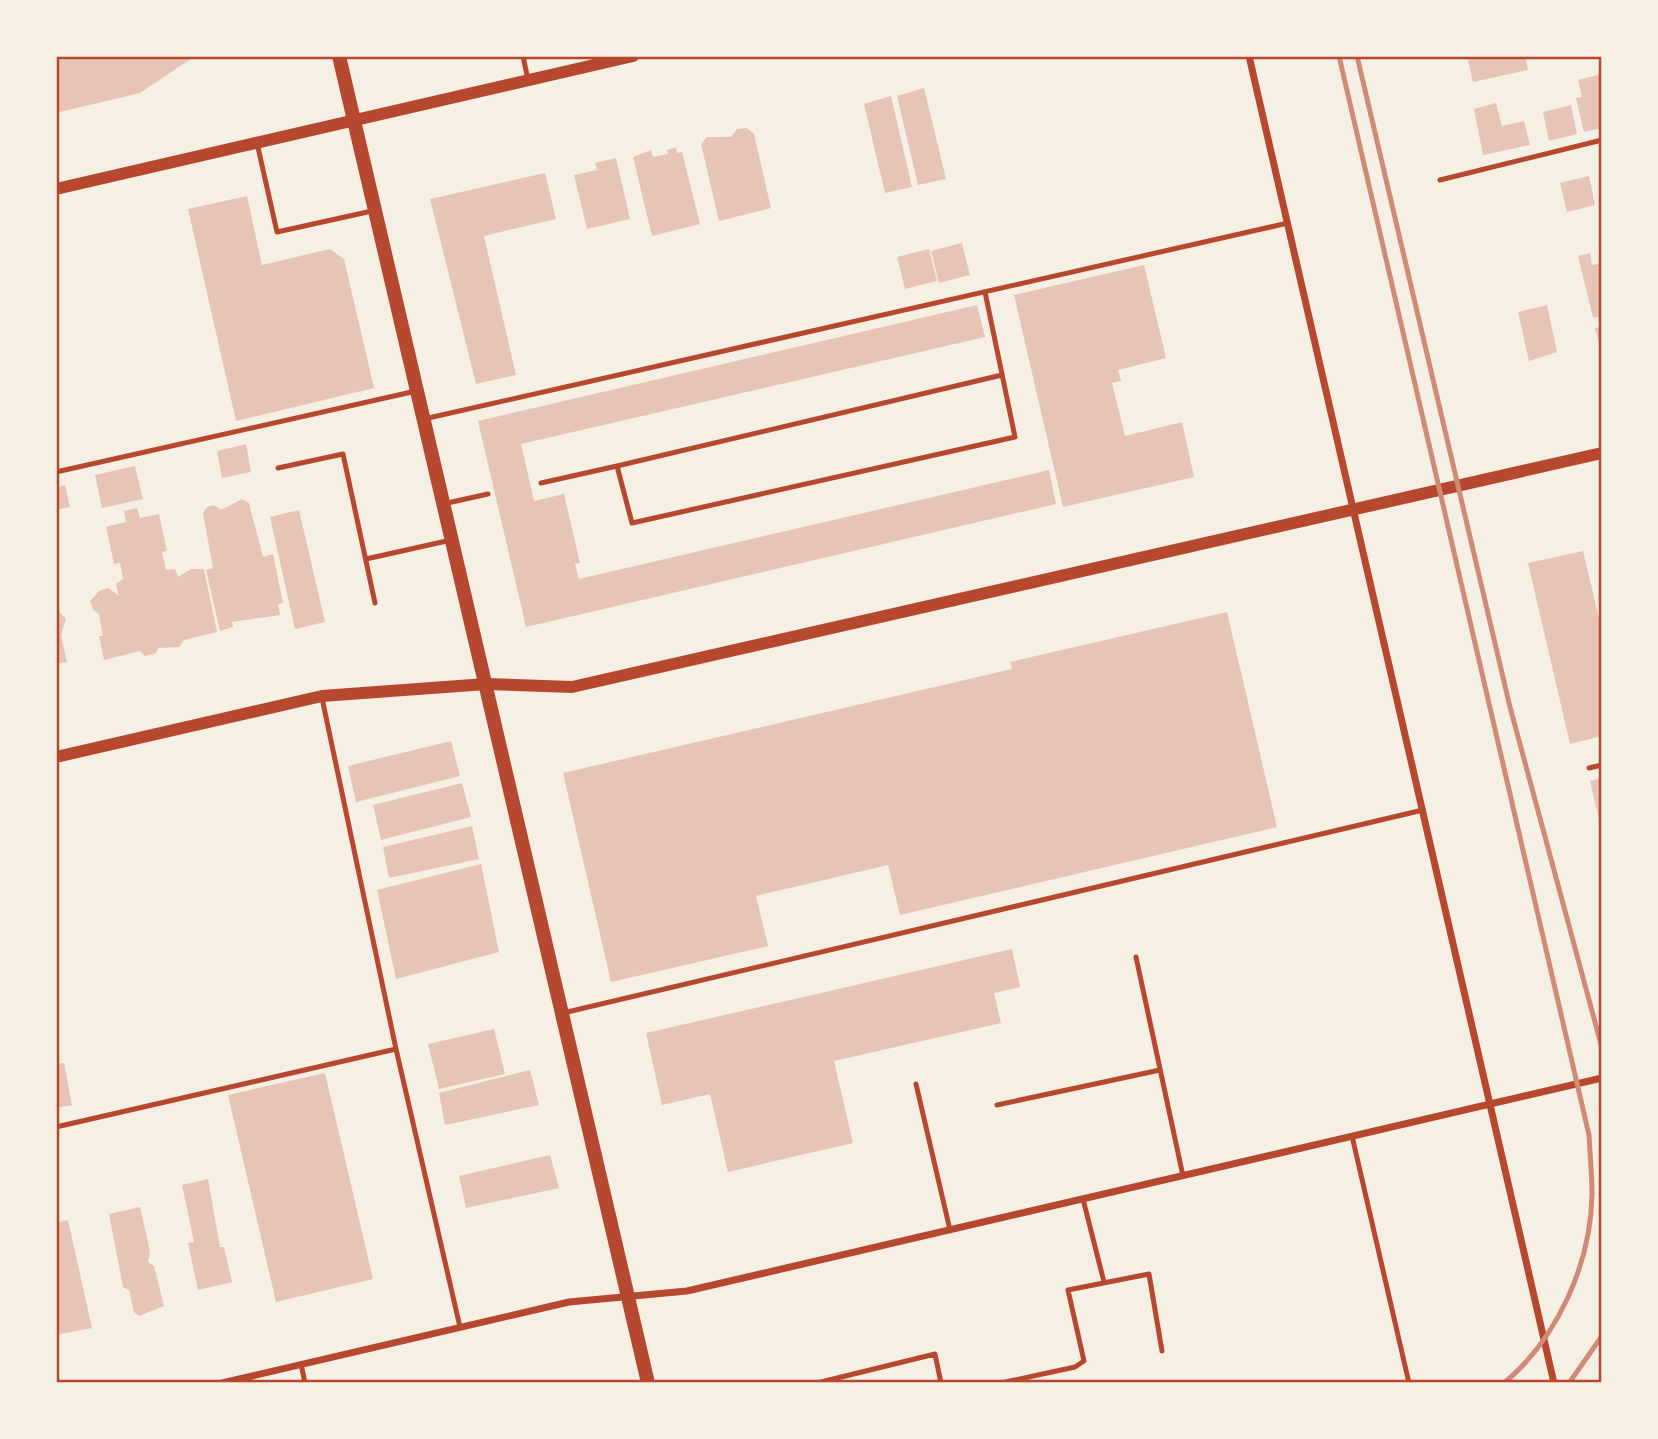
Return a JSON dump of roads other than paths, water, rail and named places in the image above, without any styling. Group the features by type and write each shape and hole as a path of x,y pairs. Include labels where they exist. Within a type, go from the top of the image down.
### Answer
{"main road":[{"path":"340,56 422,419 648,1383"}],"street":[{"path":"56,189 633,56"},
{"path":"1249,56 1554,1383"},
{"path":"56,757 322,696 486,684 572,687 1602,453"},
{"path":"222,1383 569,1302 687,1291 1602,1078"}],"lane":[{"path":"523,56 528,80"},
{"path":"1440,180 1602,140"},
{"path":"257,143 277,232 375,210"},
{"path":"422,419 1288,223"},
{"path":"617,466 632,523 1015,437 985,292"},
{"path":"541,483 1002,375"},
{"path":"56,472 416,391"},
{"path":"278,468 343,454 375,603"},
{"path":"443,504 488,494"},
{"path":"366,559 451,540"},
{"path":"322,696 396,1049 460,1327"},
{"path":"1589,768 1602,765"},
{"path":"562,1013 1423,810"},
{"path":"1136,957 1183,1176"},
{"path":"56,1127 396,1049"},
{"path":"997,1105 1160,1070"},
{"path":"916,1084 950,1230"},
{"path":"1352,1136 1409,1383"},
{"path":"1083,1199 1104,1282"},
{"path":"1000,1383 1075,1367 1084,1362 1068,1290 1104,1282 1149,1274 1161,1351"},
{"path":"817,1383 934,1354 941,1383"},
{"path":"301,1364 305,1383"}],"railway":[{"path":"1339,56 1589,1135 1592,1187 1590,1220 1578,1273 1568,1298 1540,1345 1504,1383"},
{"path":"1357,56 1510,707 1602,1048"},
{"path":"1569,1383 1602,1336"}]}
